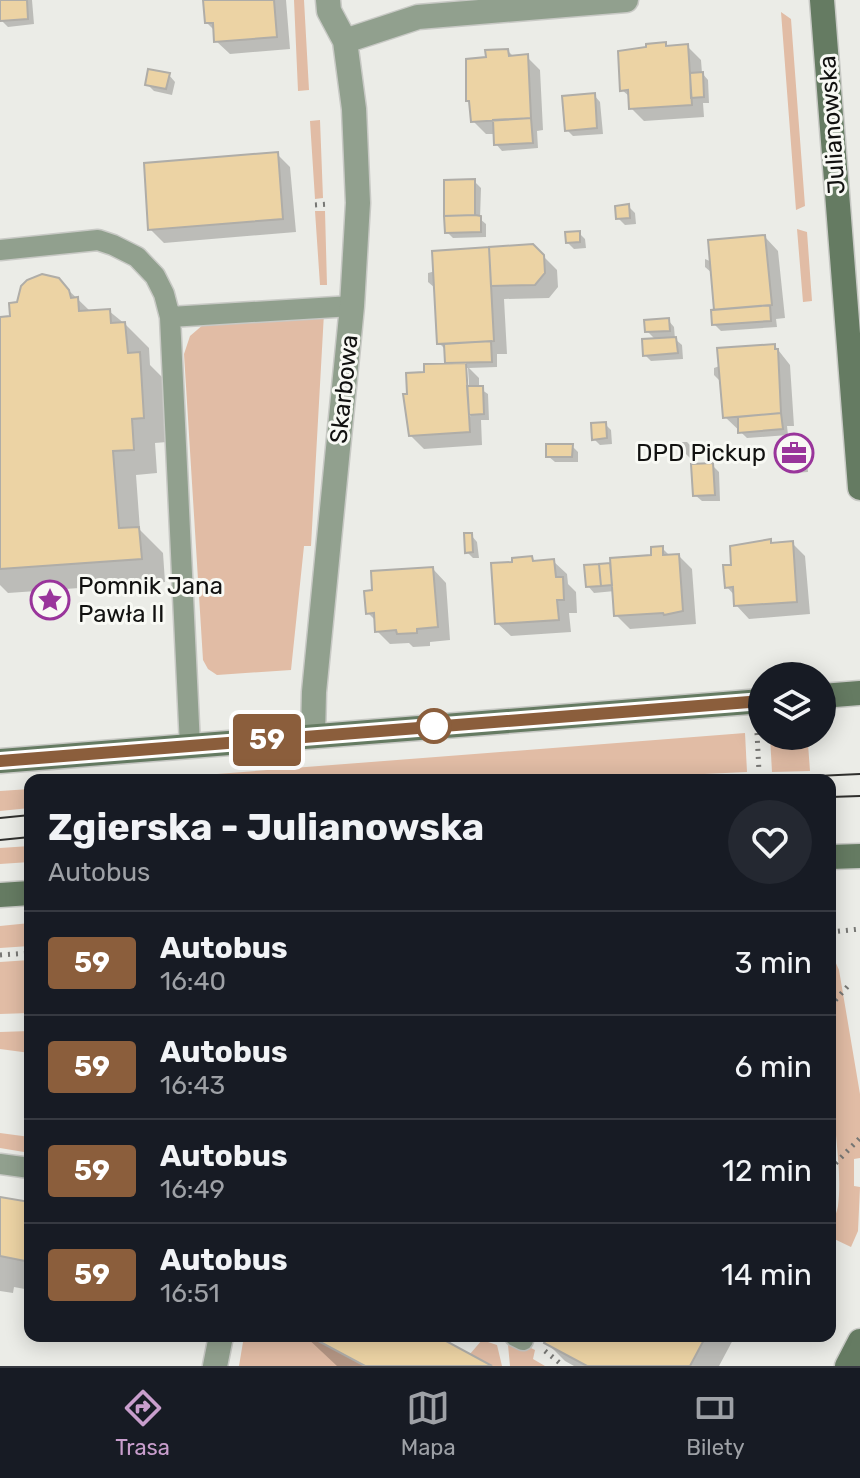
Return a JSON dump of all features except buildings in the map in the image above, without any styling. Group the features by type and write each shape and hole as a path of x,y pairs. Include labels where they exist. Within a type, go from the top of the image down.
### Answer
{"main road":[{"name":"Julianowska","path":"822,0 860,488"},
{"path":"836,695 860,693"},
{"path":"0,761 748,702"},
{"path":"836,857 860,856"},
{"path":"0,895 24,893"},
{"path":"847,1366 860,1341"}],"street":[{"name":"Skarbowa","path":"313,736 314,692 352,306 358,203 354,109 345,41 329,11 328,0"},
{"path":"345,41 418,17 626,0"},
{"path":"215,1366 220,1342"}],"lane":[{"path":"0,250 98,240 137,257 155,276 164,294 170,317 190,746"},
{"path":"170,317 352,306"},
{"path":"0,1164 24,1167"}],"path":[{"path":"758,750 759,772"},
{"path":"836,931 860,929"},
{"path":"0,955 24,953"},
{"path":"836,999 848,986"},
{"path":"836,1163 860,1138"}],"shaded area":[{"path":"294,0 304,0 309,90 298,91"},
{"path":"781,12 791,19 805,206 796,210"},
{"path":"320,120 323,198 315,199 310,121"},
{"path":"315,211 325,211 327,285 320,285"},
{"path":"797,229 807,232 812,301 803,302"},
{"path":"324,313 311,546 304,546 291,670 217,675 208,669 203,660 184,354 190,336 204,324"},
{"path":"745,733 747,772 704,774 216,774"},
{"path":"771,750 808,750 810,771 772,772"},
{"path":"24,789 24,809 0,811 0,791"},
{"path":"24,846 24,862 0,864 0,848"},
{"path":"24,924 24,946 0,948 0,926"},
{"path":"24,960 24,1013 0,1014 0,962"},
{"path":"836,963 860,1094 860,1158 854,1159 854,1186 860,1187 858,1231 851,1247 836,1240 839,1170 836,1135"},
{"path":"24,1031 24,1052 0,1049 0,1032"},
{"path":"0,1133 24,1136 24,1152 0,1148"},
{"path":"243,1342 320,1342 365,1366 239,1366"},
{"path":"480,1342 497,1345 502,1366 492,1366 470,1354"},
{"path":"526,1342 534,1342 531,1348 535,1350 533,1359 545,1366 510,1366 508,1345 522,1351"}],"tram line":[{"path":"836,775 860,774"},
{"path":"836,797 860,796"},
{"path":"0,818 24,816"},
{"path":"0,840 24,838"}],"bus line":[{"name":"59","path":"0,761 748,702"}],"place":[{"name":"DPD Pickup","path":"794,453"},
{"name":"Pomnik Jana Pawła II","path":"50,600"}]}
